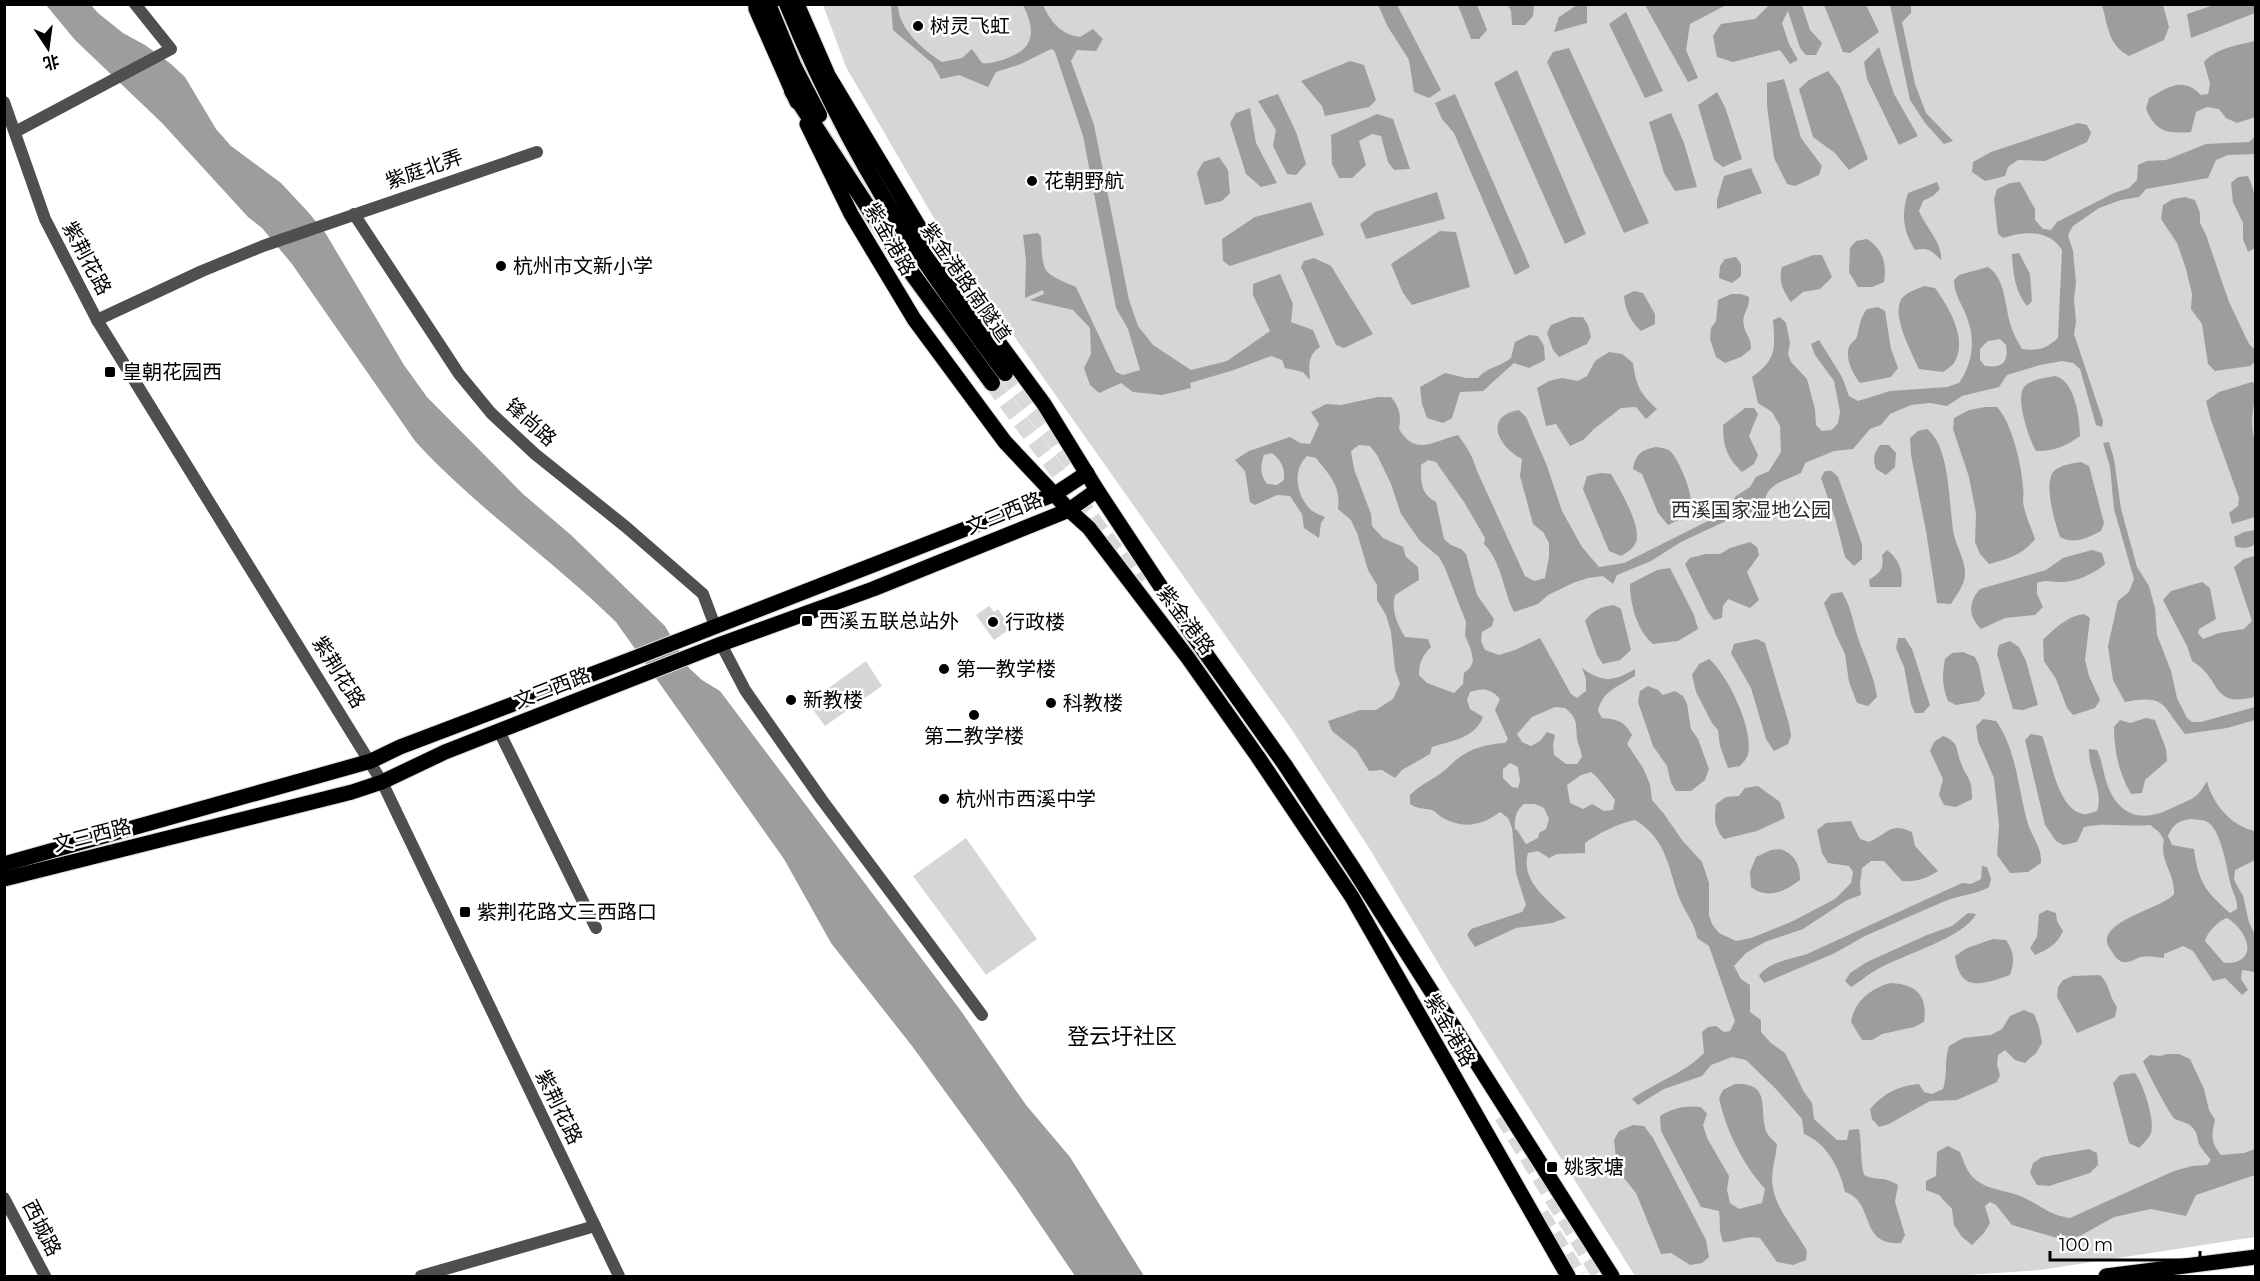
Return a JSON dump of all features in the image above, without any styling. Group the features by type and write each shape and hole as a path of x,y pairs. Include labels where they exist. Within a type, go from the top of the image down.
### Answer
{"highway":[{"name":"紫金港路","path":"787,4 840,119 894,214"},
{"name":"紫金港路","path":"760,8 878,221"},
{"path":"828,75 894,214"},
{"path":"792,91 878,221"},
{"name":"紫金港路南隧道","path":"878,221 924,292 999,378 894,214"}],"main road":[{"name":"紫金港路","path":"797,4 828,75 930,245 1044,404 1097,490 1194,637 1285,765 1612,1276"},
{"name":"紫金港路","path":"760,8 792,91 851,214 914,319 1005,442 1089,528 1188,658 1258,757 1352,897 1568,1276"},
{"name":"文三西路","path":"4,864 371,761 400,747 1055,494 1087,473"},
{"name":"文三西路","path":"4,879 340,795 382,782 445,752 721,644 873,589 1069,510 1097,490"},
{"path":"2106,1276 2256,1257"}],"street":[{"path":"15,132 171,49 135,4"},
{"name":"紫荆花路","path":"5,104 45,219 97,320 371,761 619,1276"},
{"name":"紫庭北弄","path":"97,320 202,271 263,246 537,152"},
{"name":"锋尚路","path":"354,214 459,374 491,413 535,454 626,527 703,594 715,626"},
{"path":"721,644 745,690 822,801 982,1016"},
{"path":"499,731 596,928"},
{"name":"西城路","path":"4,1198 45,1276"},
{"path":"421,1276 595,1226"}],"green space":[{"name":"西溪国家湿地公园","path":"823,5 2255,5 2255,1237 2040,1270 1953,1276 1635,1276 1447,978 1371,851 1292,730 949,244 846,67"},
{"path":"989,606 994,612 998,609 1011,628 994,640 976,615"},
{"path":"866,661 882,686 825,726 808,703"},
{"path":"966,838 1037,939 986,975 913,876"}],"shaded area":[{"path":"46,5 91,5 123,33 145,45 171,64 185,77 216,129 231,146 281,183 309,213 326,234 404,365 427,397 523,494 571,535 665,626 689,668 702,680 720,691 961,1011 1026,1105 1070,1157 1144,1276 1075,1276 1016,1189 912,1046 831,943 784,859 616,622 463,489 415,441 292,264 262,228 248,217 162,123 75,40"},
{"path":"891,5 898,5 902,22 913,38 942,62 962,58 972,49 982,63 1015,55 1022,50 1030,38 1030,23 1023,5 1043,5 1049,17 1067,33 1080,37 1093,29 1103,39 1096,51 1077,50 1071,61 1094,125 1129,300 1138,326 1153,345 1191,370 1227,361 1270,331 1253,295 1253,284 1280,274 1293,304 1291,322 1313,330 1320,347 1311,358 1310,380 1303,372 1285,368 1282,360 1271,356 1190,383 1191,388 1162,395 1133,392 1121,383 1099,393 1090,385 1084,368 1091,354 1090,328 1073,310 1030,300 1044,294 1043,290 1025,298 1026,260 1023,235 1038,233 1041,237 1046,271 1076,287 1116,372 1123,375 1140,370 1128,329 1116,308 1083,136 1055,52 1052,49 1021,64 996,72 988,87 959,75 941,79 932,63 893,30"},
{"path":"1378,5 1397,5 1441,90 1429,98 1414,92 1409,60 1388,27"},
{"path":"1458,5 1477,5 1487,30 1479,39 1471,39"},
{"path":"1508,5 1534,5 1533,16 1525,25 1512,25"},
{"path":"1577,5 1590,5 1587,6 1587,23 1554,32 1559,17"},
{"path":"1645,5 1726,5 1690,24 1686,50 1698,78 1688,82"},
{"path":"1769,5 1802,5 1810,30 1822,43 1816,55 1806,55 1800,48 1788,11 1782,23 1789,44 1798,60 1790,64 1780,50 1733,62 1717,57 1713,36 1721,24 1755,19"},
{"path":"1824,5 1866,5 1879,32 1850,53 1843,52"},
{"path":"1890,5 1911,5 1911,13 1902,22 1915,84 1926,113 1953,141 1944,144 1925,123 1910,100"},
{"path":"2102,5 2163,5 2169,27 2164,40 2129,56 2122,52 2113,41"},
{"path":"2214,5 2255,5 2255,13 2191,38 2187,14"},
{"path":"1626,12 1663,91 1645,98 1609,24"},
{"path":"2255,41 2255,117 2237,123 2226,118 2219,109 2207,107 2196,112 2191,132 2169,132 2154,123 2146,109 2149,98 2175,85 2188,86 2201,95 2208,94 2210,84 2204,62 2221,50"},
{"path":"1879,47 1894,94 1918,136 1899,145 1867,79 1864,62"},
{"path":"1569,48 1649,223 1624,233 1547,62 1553,52"},
{"path":"1350,61 1364,65 1376,100 1369,107 1325,116 1322,106 1301,81"},
{"path":"1517,70 1586,234 1565,244 1494,83"},
{"path":"1828,71 1840,87 1868,159 1849,170 1835,153 1813,137 1799,89 1809,80"},
{"path":"1784,79 1801,138 1822,166 1819,175 1795,186 1787,184 1774,158 1767,106 1767,83"},
{"path":"1717,92 1725,107 1742,159 1723,167 1714,160 1698,105"},
{"path":"1278,94 1296,132 1306,164 1296,175 1287,174 1273,146 1276,130 1258,101"},
{"path":"1455,94 1530,267 1515,275 1454,133 1442,119 1435,103"},
{"path":"1250,108 1256,143 1277,183 1261,187 1246,174 1230,123 1236,113"},
{"path":"1671,113 1684,143 1697,187 1675,191 1664,173 1649,122"},
{"path":"1377,114 1393,119 1410,169 1394,170 1388,162 1381,136 1372,134 1359,141 1366,165 1352,178 1339,178 1332,164 1331,135"},
{"path":"2078,123 2087,125 2091,133 2087,142 2045,161 2018,160 2008,167 2005,176 1985,181 1972,172 1973,162 1991,152"},
{"path":"2255,137 2255,154 2228,155 2216,160 2208,178 2146,189 2139,197 2121,200 2099,208 2073,226 2068,235 2073,251 2076,283 2074,334 2103,421 2102,427 2096,425 2080,369 2073,363 2062,361 2007,375 1999,387 1962,396 1947,406 1930,403 1911,405 1890,414 1881,425 1870,429 1853,449 1834,451 1805,463 1801,473 1773,486 1766,496 1766,513 1750,512 1728,520 1681,542 1651,561 1617,575 1613,584 1603,576 1588,578 1548,595 1538,604 1514,612 1495,559 1484,544 1485,538 1464,502 1436,462 1428,460 1421,465 1422,486 1427,495 1436,502 1444,539 1466,554 1477,595 1494,619 1492,626 1482,632 1481,641 1485,650 1499,655 1540,638 1571,694 1577,698 1586,691 1586,679 1582,668 1596,676 1608,679 1635,669 1635,676 1617,686 1603,698 1598,711 1602,718 1624,724 1632,735 1627,744 1643,768 1650,784 1652,800 1702,862 1709,883 1709,915 1719,933 1736,941 1751,938 1791,922 1835,899 1851,883 1853,872 1849,866 1828,863 1822,853 1817,830 1826,823 1851,821 1860,839 1869,842 1894,828 1912,832 1915,846 1938,871 1921,879 1902,881 1884,861 1871,861 1862,868 1861,895 1847,900 1803,929 1765,942 1746,953 1734,966 1741,979 1750,985 1750,1012 1761,1020 1761,1032 1785,1053 1804,1092 1812,1103 1814,1119 1837,1140 1847,1140 1849,1130 1859,1129 1864,1175 1888,1180 1898,1185 1895,1202 1905,1235 1901,1243 1888,1242 1878,1238 1861,1205 1855,1197 1845,1192 1840,1174 1826,1150 1804,1134 1802,1119 1746,1060 1732,1057 1711,1065 1702,1076 1664,1089 1638,1105 1632,1099 1679,1072 1704,1053 1702,1032 1708,1027 1716,1026 1724,1032 1730,1031 1735,1021 1709,946 1697,938 1680,900 1661,846 1646,828 1635,820 1616,826 1591,839 1585,843 1585,853 1557,854 1549,858 1538,851 1528,853 1528,872 1532,881 1544,897 1566,918 1552,923 1516,928 1475,947 1467,935 1471,929 1522,912 1526,905 1516,873 1512,828 1508,818 1500,812 1479,823 1458,824 1443,818 1432,810 1413,806 1410,804 1410,795 1467,752 1505,743 1508,739 1495,710 1500,699 1486,690 1470,692 1467,700 1470,709 1483,717 1474,730 1462,738 1432,747 1430,754 1402,770 1395,778 1382,770 1369,771 1356,750 1332,731 1328,721 1360,710 1376,710 1393,699 1400,684 1395,670 1391,632 1386,615 1377,600 1377,585 1368,570 1357,533 1351,520 1338,509 1336,488 1316,458 1307,456 1302,462 1299,468 1298,483 1306,504 1313,511 1325,517 1321,523 1319,538 1304,528 1302,514 1290,496 1277,495 1255,505 1250,502 1245,471 1235,460 1249,451 1290,437 1300,443 1310,444 1319,424 1311,412 1326,404 1341,405 1378,397 1391,397 1399,412 1399,429 1412,443 1426,445 1458,435 1472,457 1525,576 1534,581 1545,578 1549,543 1543,532 1533,524 1520,476 1522,459 1506,447 1498,432 1501,418 1519,410 1526,417 1547,466 1562,511 1582,547 1599,567 1624,563 1724,513 1736,496 1750,487 1756,477 1769,471 1781,452 1780,426 1772,412 1758,403 1752,377 1766,365 1773,353 1773,320 1780,317 1786,323 1790,343 1788,354 1791,362 1807,379 1815,409 1816,425 1822,431 1832,430 1838,423 1840,412 1834,381 1815,355 1811,344 1819,340 1842,377 1849,396 1858,401 1890,391 1947,387 1959,383 1970,359 1972,342 1969,324 1955,290 1954,280 1959,275 1988,267 1994,272 2001,285 2011,327 2022,349 2042,348 2058,338 2062,250 2057,243 2043,235 2027,233 2003,238 1998,234 1994,199 1997,189 2010,183 2020,182 2035,209 2035,220 2043,229 2051,230 2057,222 2114,193 2129,188 2137,180 2138,165 2147,161 2166,160 2206,144 2249,142","holes":["2000,339 2006,345 2005,360 2000,365 1985,366 1980,360 1980,349 1988,341","1359,445 1370,446 1391,484 1401,514 1420,541 1439,557 1445,568 1466,622 1465,635 1473,661 1464,673 1463,684 1454,693 1427,683 1419,675 1422,660 1431,647 1428,639 1405,637 1394,612 1395,595 1419,580 1418,567 1406,557 1403,547 1383,538 1372,526 1371,514 1354,469 1351,451","1272,453 1280,461 1284,480 1277,485 1267,484 1261,466 1264,455","1555,707 1565,708 1575,720 1582,757 1577,764 1566,764 1554,755 1555,735 1547,732 1540,741 1531,746 1522,742 1517,734 1532,717","1510,763 1518,767 1520,781 1518,788 1512,787 1503,778 1503,769","1591,772 1615,800 1613,810 1604,811 1592,804 1583,809 1570,803 1567,785 1581,775","1524,804 1535,804 1544,808 1549,819 1546,829 1539,833 1538,838 1526,844 1515,829 1515,818"]},
{"path":"1219,157 1228,170 1230,193 1222,201 1205,205 1197,173 1203,162"},
{"path":"1751,168 1762,193 1717,209 1717,200 1724,176"},
{"path":"2248,176 2254,193 2256,220 2255,248 2248,252 2243,239 2243,223 2233,202 2231,183 2238,177"},
{"path":"1937,182 1940,189 1923,201 1919,211 1936,241 1941,260 1930,251 1915,250 1908,236 1904,215 1908,193"},
{"path":"1437,192 1445,219 1366,239 1360,224 1375,212"},
{"path":"2185,197 2195,200 2200,213 2200,223 2229,302 2249,344 2255,350 2255,362 2250,366 2215,371 2208,364 2202,324 2191,309 2192,294 2186,269 2177,243 2161,219 2163,205 2173,199"},
{"path":"1311,202 1324,235 1230,266 1223,261 1222,239 1255,217"},
{"path":"1440,231 1456,232 1470,287 1412,305 1403,293 1391,264"},
{"path":"1867,239 1877,247 1883,258 1884,282 1872,287 1858,287 1849,272 1850,248 1856,241"},
{"path":"2019,253 2030,274 2032,301 2027,306 2017,288 2014,275 2012,254"},
{"path":"1813,255 1822,255 1832,277 1820,289 1803,292 1791,302 1782,286 1782,267"},
{"path":"1736,257 1741,264 1741,276 1732,283 1719,278 1720,266 1725,259"},
{"path":"1314,258 1331,266 1373,334 1344,348 1336,345 1301,267 1304,261"},
{"path":"1924,286 1935,288 1951,314 1958,334 1958,354 1953,364 1943,372 1919,369 1900,322 1899,304 1903,297"},
{"path":"1634,291 1643,293 1655,314 1655,324 1641,331 1629,315 1624,296"},
{"path":"1731,294 1749,297 1743,322 1751,349 1741,357 1725,363 1716,357 1710,339 1711,328 1716,321 1718,300"},
{"path":"1878,307 1885,311 1891,349 1898,368 1891,377 1860,383 1852,371 1849,347 1856,338 1867,309"},
{"path":"1571,317 1583,317 1591,337 1587,344 1559,357 1553,350 1547,333 1551,325"},
{"path":"1529,335 1538,336 1544,346 1545,360 1529,368 1514,363 1483,391 1460,392 1452,418 1443,423 1427,418 1420,387 1445,373 1478,378 1486,371 1511,358 1515,342"},
{"path":"1609,352 1622,354 1633,363 1640,389 1646,399 1657,409 1646,419 1636,407 1621,408 1583,440 1570,446 1556,424 1546,426 1537,388 1549,381 1562,378 1578,381 1587,376 1595,361"},
{"path":"2055,376 2062,379 2072,392 2079,420 2080,436 2059,448 2036,451 2024,419 2022,392 2024,387 2031,382"},
{"path":"2252,382 2256,383 2252,419 2255,441 2255,517 2232,524 2229,513 2238,506 2239,498 2206,401 2219,392"},
{"path":"1997,407 2012,434 2021,468 2024,507 2035,539 2020,553 1989,564 1980,554 1975,542 1976,513 1969,477 1953,429 1954,418 1969,410"},
{"path":"1745,408 1754,408 1758,414 1749,436 1758,455 1754,464 1742,472 1727,451 1723,425"},
{"path":"1927,429 1935,437 1944,461 1953,530 1965,569 1963,583 1951,604 1937,603 1911,455 1910,438 1918,431"},
{"path":"2109,442 2114,459 2121,509 2137,567 2149,586 2155,608 2157,635 2171,671 2177,698 2187,718 2192,722 2201,722 2255,707 2255,720 2227,728 2185,734 2162,704 2149,700 2125,702 2113,680 2108,646 2118,601 2129,592 2134,579 2114,509 2110,467 2103,443"},
{"path":"1880,445 1889,445 1896,453 1895,467 1886,475 1876,469 1874,462"},
{"path":"1656,447 1668,450 1674,455 1685,478 1690,496 1690,508 1686,514 1668,525 1658,513 1642,474 1633,469 1640,454"},
{"path":"2081,462 2089,466 2104,523 2101,531 2086,538 2070,540 2060,537 2051,503 2050,484 2054,471"},
{"path":"1825,471 1832,471 1838,477 1862,544 1862,559 1854,566 1845,557 1821,478"},
{"path":"1601,473 1611,474 1629,509 1636,529 1637,537 1634,546 1621,556 1609,551 1583,489 1587,476"},
{"path":"2255,530 2255,545 2246,548 2236,547 2234,537"},
{"path":"1750,542 1757,547 1759,555 1747,572 1759,600 1750,608 1728,599 1723,606 1722,618 1714,620 1685,564 1690,558 1706,554 1720,554 1730,548"},
{"path":"1887,550 1900,566 1901,587 1870,587 1869,580 1881,570 1882,555"},
{"path":"2092,550 2102,553 2105,564 2096,571 2073,581 2037,583 2037,594 2043,607 2035,615 2005,618 1981,629 1977,624 1971,609 1973,599 1980,589 2046,570 2063,558"},
{"path":"2255,556 2255,697 2230,699 2218,690 2202,668 2192,661 2187,646 2163,600 2171,591 2202,582 2210,588 2216,619 2199,629 2198,633 2203,639 2219,633 2244,629 2252,621 2234,567 2244,559"},
{"path":"1670,568 1694,615 1698,629 1678,641 1653,644 1647,639 1639,625 1631,600 1630,584 1657,570"},
{"path":"1842,592 1850,609 1876,689 1877,697 1868,706 1857,703 1849,682 1845,654 1824,603 1831,594"},
{"path":"1614,605 1621,609 1631,650 1620,660 1603,664 1597,655 1585,621 1597,610"},
{"path":"2084,614 2090,618 2085,660 2089,676 2100,700 2095,708 2073,715 2067,708 2056,679 2044,661 2043,640 2066,620"},
{"path":"1898,638 1905,638 1912,649 1930,705 1923,713 1915,713 1911,704 1904,667 1896,648"},
{"path":"1757,639 1765,643 1791,736 1788,744 1774,751 1766,739 1751,688 1731,653 1734,644"},
{"path":"2010,641 2019,647 2026,661 2038,705 2023,710 2013,709 1997,654 1999,645"},
{"path":"1963,652 1975,657 1985,694 1979,701 1956,705 1948,701 1946,696 1943,680 1944,665 1945,659 1952,653"},
{"path":"1709,659 1724,677 1738,703 1747,731 1749,744 1747,756 1740,766 1728,768 1720,746 1718,730 1696,692 1692,675 1699,664"},
{"path":"1648,686 1663,695 1675,691 1683,696 1687,704 1691,729 1698,739 1709,769 1705,780 1691,791 1676,791 1671,783 1667,766 1653,746 1638,702 1640,691"},
{"path":"2146,718 2155,720 2166,749 2167,761 2145,780 2142,793 2131,794 2118,762 2114,727 2120,720 2130,723"},
{"path":"1983,719 1996,721 2013,757 2028,824 2041,858 2041,863 2028,872 2010,873 1997,855 1999,825 1994,778 1978,741 1976,726"},
{"path":"2031,734 2042,736 2061,793 2074,810 2083,814 2097,811 2099,804 2089,749 2097,750 2106,781 2116,802 2131,813 2150,815 2172,808 2196,796 2207,781 2213,798 2224,813 2238,825 2255,831 2255,860 2235,870 2234,880 2243,896 2255,936 2255,972 2242,970 2241,979 2248,990 2242,995 2225,978 2213,981 2193,951 2183,946 2164,954 2164,958 2141,957 2125,962 2117,959 2107,939 2111,931 2120,923 2174,894 2174,887 2165,861 2164,840 2159,832 2150,825 2108,825 2084,827 2077,842 2063,845 2056,841 2045,825 2025,740","holes":["2191,819 2207,822 2217,834 2237,902 2237,909 2230,913 2204,885 2194,849 2172,845 2168,836 2176,824","2227,918 2241,931 2245,938 2247,953 2235,962 2224,963 2205,941 2214,927"]},
{"path":"1943,736 1955,744 1971,786 1972,799 1956,807 1944,805 1939,795 1943,779 1930,751 1934,742"},
{"path":"1758,786 1780,802 1785,818 1757,831 1724,839 1715,823 1716,804 1726,797 1739,796 1745,788"},
{"path":"1780,849 1796,861 1800,880 1789,888 1776,892 1757,891 1751,887 1750,872 1756,857 1771,850"},
{"path":"1982,866 1987,867 1991,879 1989,887 1984,890 1945,901 1865,936 1833,954 1764,983 1759,976 1774,964 1807,954 1962,883 1971,884 1981,879"},
{"path":"2047,910 2056,913 2057,921 2063,931 2052,946 2035,955 2030,948 2037,937 2039,914"},
{"path":"1968,913 1976,914 1959,931 1878,969 1851,987 1845,981 1850,973 1867,962 1952,926"},
{"path":"1993,939 2006,940 2011,949 2013,965 2010,975 1982,983 1967,981 1958,968 1955,956 1967,948"},
{"path":"2100,975 2106,982 2117,1007 2115,1017 2077,1033 2057,997 2058,987 2063,980 2073,976"},
{"path":"1890,983 1907,986 1918,993 1924,1005 1924,1022 1914,1027 1882,1034 1872,1040 1862,1040 1851,1022 1856,1008 1870,992"},
{"path":"2024,1010 2034,1014 2042,1043 2036,1053 2025,1063 2015,1060 2005,1050 1998,1055 1997,1065 2000,1075 1997,1082 1957,1100 1930,1101 1889,1124 1879,1127 1872,1119 1870,1109 1886,1095 1904,1086 1919,1084 1924,1092 1932,1094 1943,1089 1949,1046 1963,1038 1991,1035 2002,1029 2010,1016"},
{"path":"2179,1054 2190,1059 2215,1120 2213,1139 2221,1155 2244,1153 2255,1149 2255,1175 2196,1195 2186,1216 2151,1209 2114,1217 2080,1236 2061,1239 2012,1225 1996,1205 1990,1202 1985,1206 1990,1223 1972,1245 1962,1237 1954,1225 1952,1209 1939,1195 1926,1190 1926,1181 1936,1176 1937,1152 1948,1146 1960,1152 1970,1174 1981,1183 2020,1196 2049,1212 2070,1218 2174,1171 2207,1165 2211,1160 2199,1144 2196,1133 2191,1126 2172,1116 2143,1061 2150,1055"},
{"path":"2135,1073 2148,1102 2152,1127 2150,1135 2139,1148 2129,1143 2113,1083 2120,1075"},
{"path":"1735,1084 1755,1088 1759,1093 1767,1133 1777,1144 1772,1177 1775,1196 1782,1212 1807,1251 1806,1260 1793,1265 1777,1262 1760,1238 1750,1237 1723,1242 1719,1211 1701,1207 1661,1131 1660,1116 1665,1113 1690,1106 1701,1107 1707,1114 1703,1125 1707,1138 1729,1176 1727,1190 1730,1203 1739,1209 1762,1203 1765,1189 1736,1146 1719,1098 1723,1090"},
{"path":"1633,1125 1644,1126 1653,1138 1706,1240 1709,1257 1702,1263 1690,1265 1671,1253 1661,1254 1636,1193 1624,1178 1616,1158 1614,1140 1619,1131"},
{"path":"2089,1149 2097,1153 2098,1165 2090,1173 2049,1186 2037,1185 2030,1173 2033,1163 2042,1157"}],"tunnel":[{"path":"1005,373 1081,476"},
{"path":"992,383 1140,583"},
{"path":"1502,1116 1600,1276"},
{"path":"1541,1214 1579,1276"}],"place":[{"name":"树灵飞虹","path":"918,26"},
{"name":"花朝野航","path":"1032,181"},
{"name":"杭州市文新小学","path":"501,266"},
{"name":"皇朝花园西","path":"110,372"},
{"name":"西溪五联总站外","path":"807,621"},
{"name":"行政楼","path":"993,622"},
{"name":"第一教学楼","path":"944,669"},
{"name":"新教楼","path":"791,700"},
{"name":"科教楼","path":"1051,703"},
{"name":"第二教学楼","path":"974,715"},
{"name":"杭州市西溪中学","path":"944,799"},
{"name":"紫荆花路文三西路口","path":"465,912"},
{"name":"姚家塘","path":"1552,1167"}],"district":[{"name":"登云圩社区","path":"1122,1036"}]}
